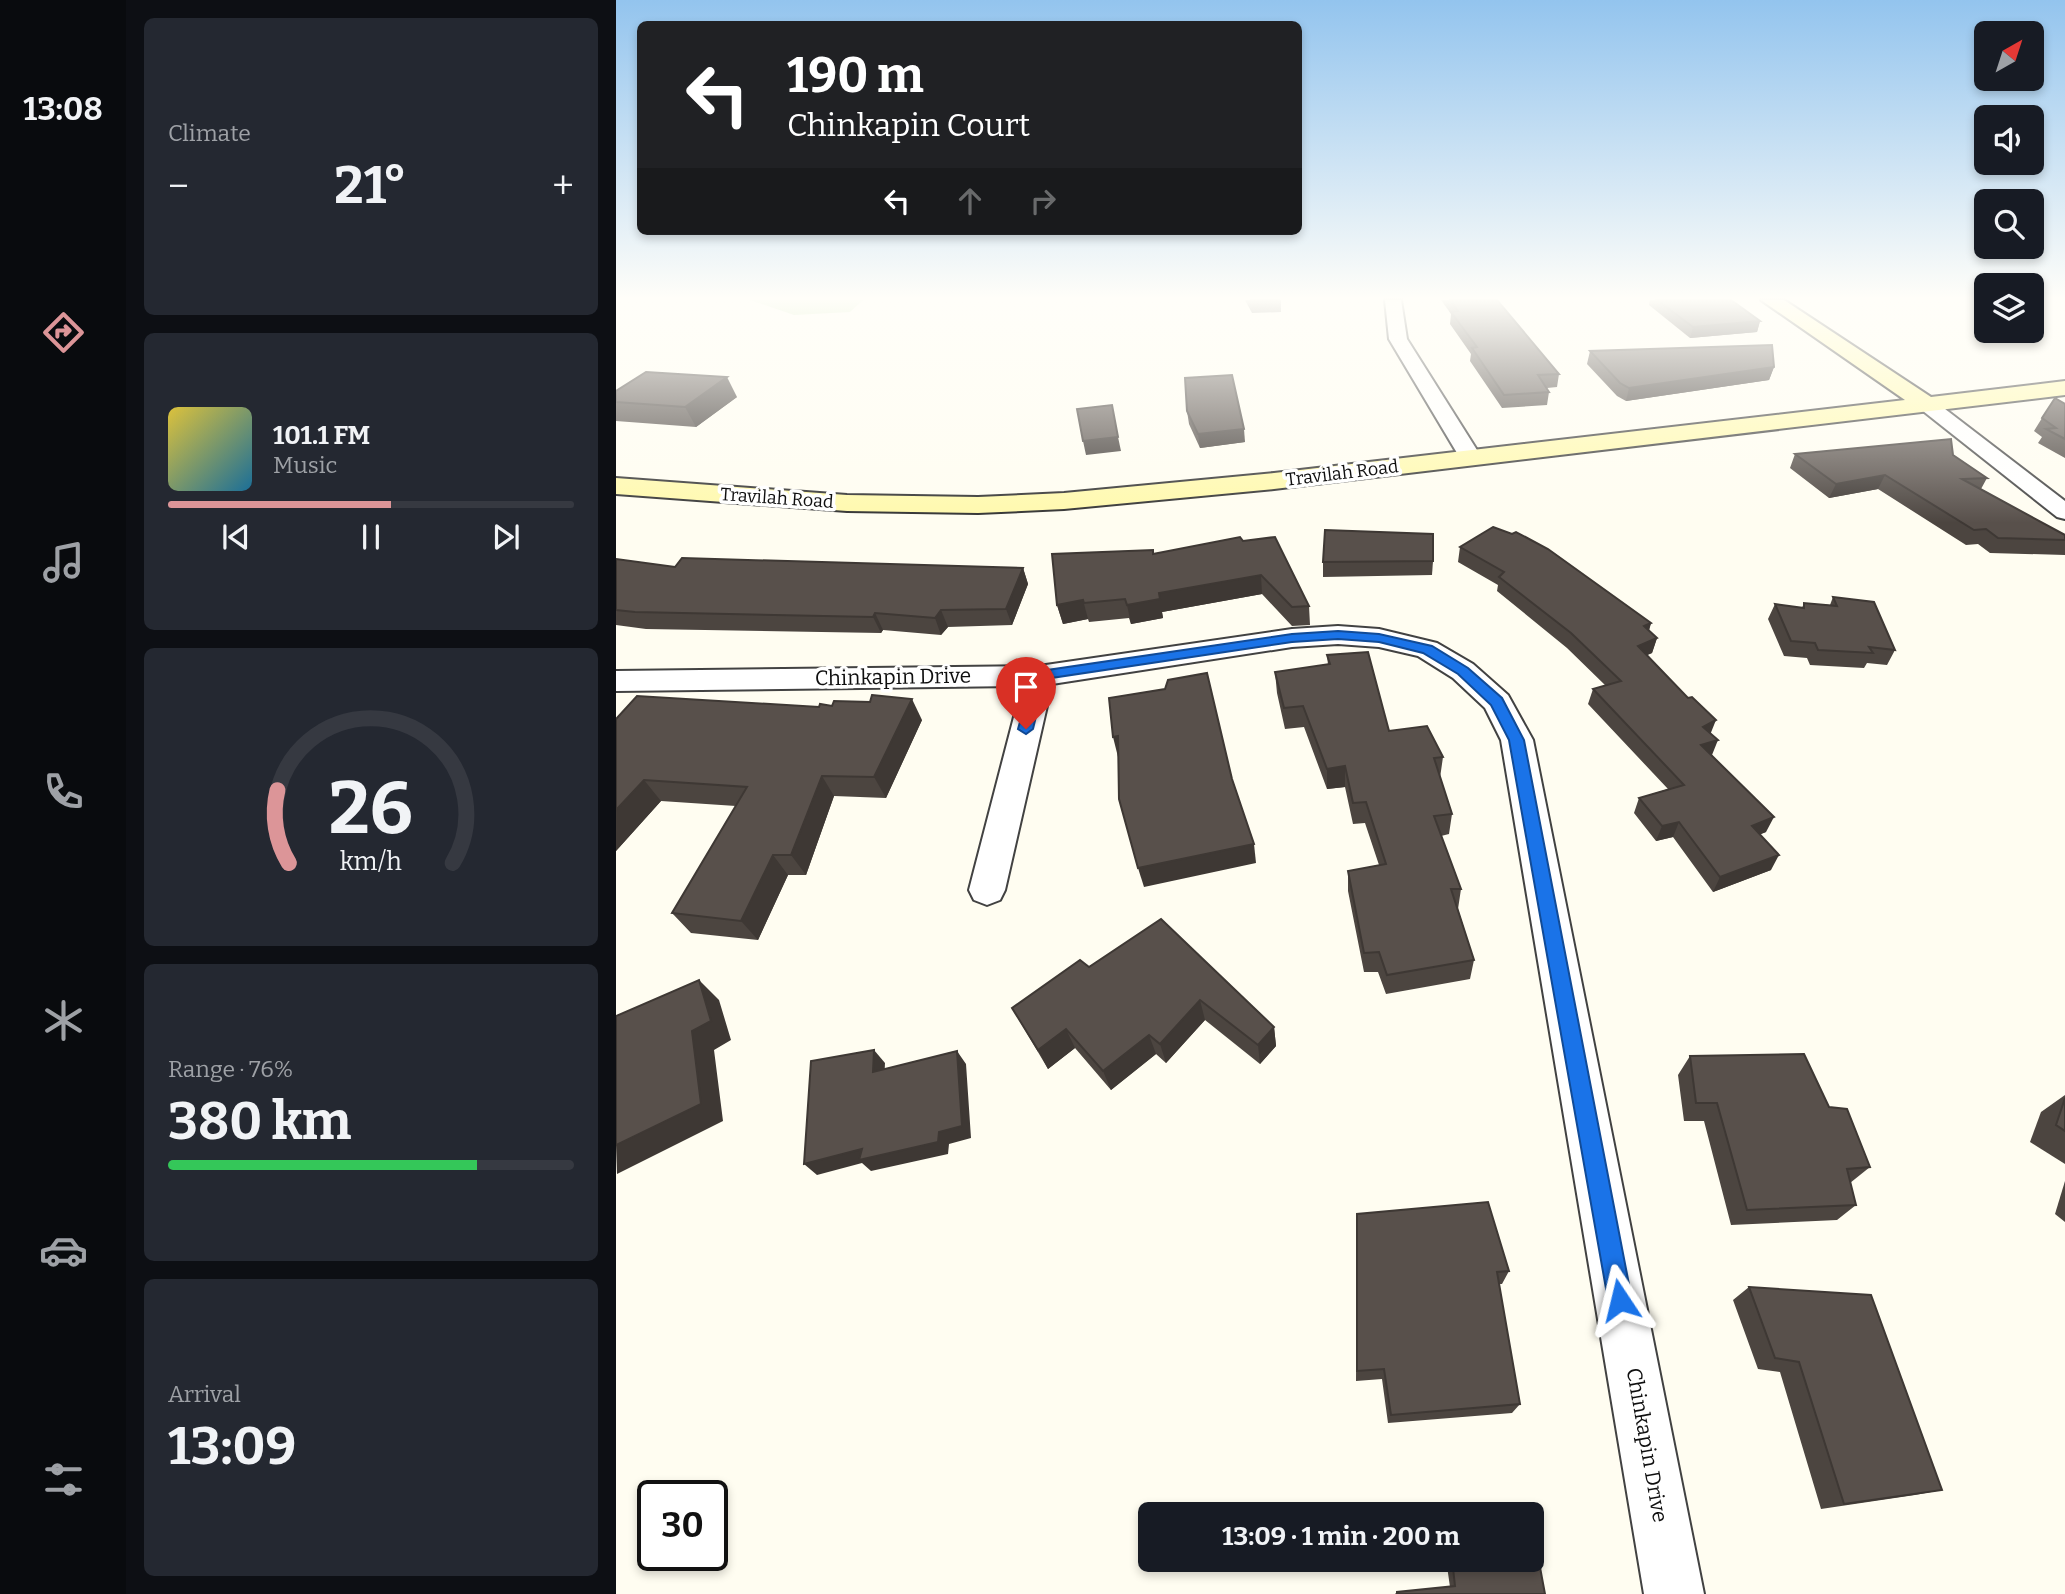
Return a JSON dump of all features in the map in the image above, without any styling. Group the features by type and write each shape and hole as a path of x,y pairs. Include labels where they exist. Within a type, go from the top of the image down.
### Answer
{"main road":[{"path":"1882,374 1925,403"},
{"name":"Travilah Road","path":"616,486 847,503 978,505 1064,500 1223,486 2065,388"}],"street":[{"path":"1420,374 1471,458"},
{"path":"1925,403 2065,512"},
{"name":"Chinkapin Drive","path":"616,681 1039,676 1292,638 1338,635 1379,638 1427,649 1463,671 1497,702 1517,740 1674,1594"},
{"path":"987,890 1039,676"}],"building":[{"path":"642,374 727,377 685,407 616,402 616,391"},
{"path":"1490,374 1551,374 1538,375 1549,392 1504,395"},
{"path":"1612,374 1723,374 1629,388"},
{"path":"1232,375 1244,429 1198,434 1187,411 1185,378"},
{"path":"2055,398 2065,404 2065,439 2046,429 2056,428 2042,418"},
{"path":"1112,405 1118,437 1083,441 1077,409"},
{"path":"1951,439 1953,455 1987,478 1962,479 2065,535 2065,540 1998,538 1986,529 1974,530 1885,475 1836,484 1795,454"},
{"path":"1493,527 1512,534 1516,532 1548,549 1651,623 1644,626 1657,638 1638,646 1688,698 1692,697 1716,720 1703,727 1718,740 1701,745 1774,817 1752,826 1779,855 1720,877 1679,822 1662,826 1639,798 1684,785 1593,689 1621,681 1571,633 1499,577 1504,572 1460,547"},
{"path":"1325,530 1433,534 1433,561 1323,562"},
{"path":"1240,537 1243,541 1275,537 1309,606 1292,607 1261,575 1159,593 1160,599 1127,605 1125,599 1084,603 1083,600 1057,605 1052,554 1153,550 1153,554"},
{"path":"682,558 1023,568 1006,609 941,610 935,618 875,613 873,617 616,610 616,559 675,567"},
{"path":"1833,597 1874,602 1895,650 1869,647 1873,653 1818,650 1815,643 1791,641 1775,604 1804,608 1804,603 1837,606"},
{"path":"1368,652 1389,731 1427,726 1443,757 1434,758 1452,814 1434,816 1461,889 1451,889 1474,960 1387,975 1379,952 1364,953 1348,871 1386,864 1366,802 1353,803 1345,766 1327,769 1303,706 1284,708 1275,672 1330,664 1327,655"},
{"path":"1207,673 1232,779 1254,844 1138,868 1119,799 1118,736 1113,737 1109,698 1165,689 1168,680"},
{"path":"872,695 912,699 874,777 822,776 791,855 773,855 741,921 672,913 747,787 644,780 616,810 616,719 637,696 819,707 820,704 832,706 834,701 870,702"},
{"path":"1161,919 1274,1027 1258,1045 1200,1000 1160,1044 1149,1035 1103,1071 1066,1029 1038,1050 1012,1008 1080,960 1089,967"},
{"path":"699,980 711,1021 692,1031 701,1104 616,1145 616,1016"},
{"path":"874,1050 873,1072 957,1051 962,1126 939,1132 938,1142 859,1160 862,1149 804,1164 811,1061"},
{"path":"1804,1054 1829,1107 1847,1109 1870,1167 1847,1169 1856,1205 1747,1210 1717,1103 1696,1103 1690,1056"},
{"path":"2065,1098 2065,1131 2056,1125"},
{"path":"1488,1202 1509,1271 1497,1272 1520,1404 1391,1415 1384,1369 1357,1371 1357,1214"},
{"path":"1749,1287 1871,1295 1942,1490 1844,1504 1799,1362 1775,1358"},
{"path":"1453,1572 1541,1572 1545,1594 1397,1594 1455,1586"}],"route":[{"path":"1026,729 1039,676 1292,638 1338,635 1379,638 1427,649 1463,671 1497,702 1517,740 1620,1300"}]}
